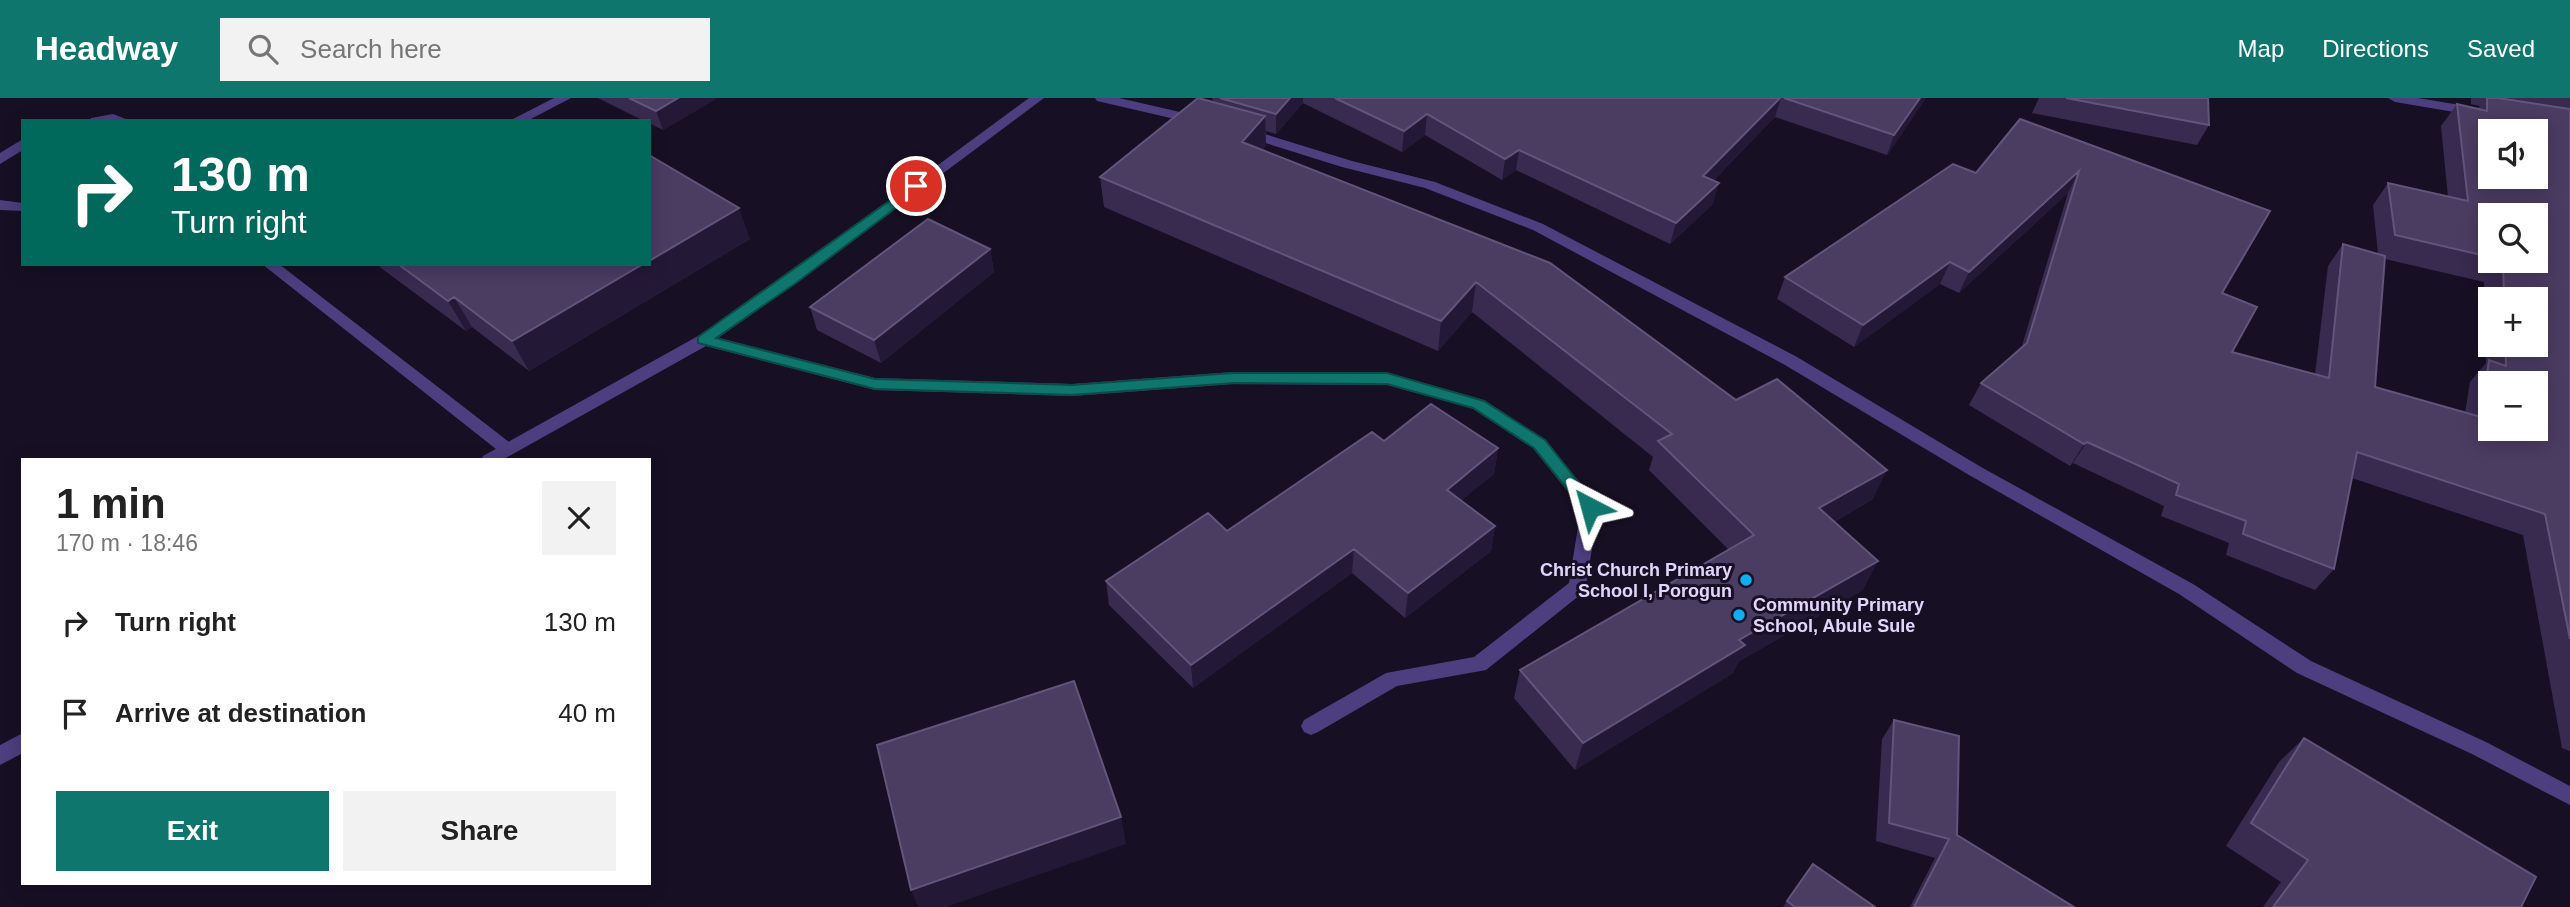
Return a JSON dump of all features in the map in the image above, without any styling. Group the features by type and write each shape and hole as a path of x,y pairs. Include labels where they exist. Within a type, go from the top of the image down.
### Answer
{"street":[{"path":"520,119 564,98"},
{"path":"492,458 704,340 791,280 1037,98"},
{"path":"1102,98 1219,125 1347,164 1430,185 1538,227 1791,361 1975,471 2186,589 2304,667 2479,748 2570,796"},
{"path":"2395,98 2487,114"},
{"path":"0,160 21,144"},
{"path":"0,204 4,207 21,207"},
{"path":"272,266 508,449"},
{"path":"704,340 875,384 1072,390 1233,378 1387,379 1478,404 1539,444 1590,507 1578,586 1479,664 1393,679 1311,726"},
{"path":"0,756 21,743"}],"building":[{"path":"629,98 678,98 656,111"},
{"path":"1198,98 1265,116 1242,142 1550,263 1736,400 1777,379 1887,470 1819,508 1878,561 1739,640 1745,645 1583,743 1520,670 1754,535 1658,441 1672,434 1476,282 1441,321 1100,177"},
{"path":"1220,98 1290,98 1276,114"},
{"path":"1335,98 1780,98 1703,176 1719,183 1676,223 1519,150 1505,159 1427,114 1404,131"},
{"path":"1784,98 1920,98 1894,135"},
{"path":"2066,98 2208,98 2209,125"},
{"path":"2487,98 2498,98 2570,109 2570,639 2545,514 2357,452 2334,569 2243,534 2246,521 2176,495 2179,484 2087,442 2084,444 1981,383 2027,343 2079,171 1969,272 1950,262 1863,325 1785,277 1953,164 1976,173 2020,119 2270,211 2222,293 2257,307 2232,352 2329,378 2343,244 2385,256 2375,387 2478,416 2478,441 2548,441 2548,371 2487,371 2489,360 2506,366 2506,357 2548,357 2548,287 2504,287 2503,273 2548,273 2548,203 2478,203 2478,254 2395,235 2388,183 2468,201 2457,104 2487,111"},
{"path":"651,156 739,208 651,260"},
{"path":"928,219 990,249 874,340 810,307"},
{"path":"401,266 640,266 512,341 454,297 448,301"},
{"path":"1431,404 1498,448 1447,490 1495,526 1408,593 1354,549 1191,665 1106,581 1208,513 1227,531 1372,432 1384,441"},
{"path":"1074,681 1121,817 911,890 877,745"},
{"path":"1894,720 1959,736 1957,835 2074,907 1914,907 1949,839 1889,823"},
{"path":"2304,738 2536,877 2521,907 2273,907 2308,860 2251,823"},
{"path":"1813,864 1875,907 1795,907 1787,901"}],"place":[{"name":"Christ Church Primary School I, Porogun","path":"1746,580"},
{"name":"Community Primary School, Abule Sule","path":"1739,615"}],"route":[{"path":"916,186 791,280 704,340 875,384 1072,390 1233,378 1387,379 1478,404 1539,444 1590,507"}]}
